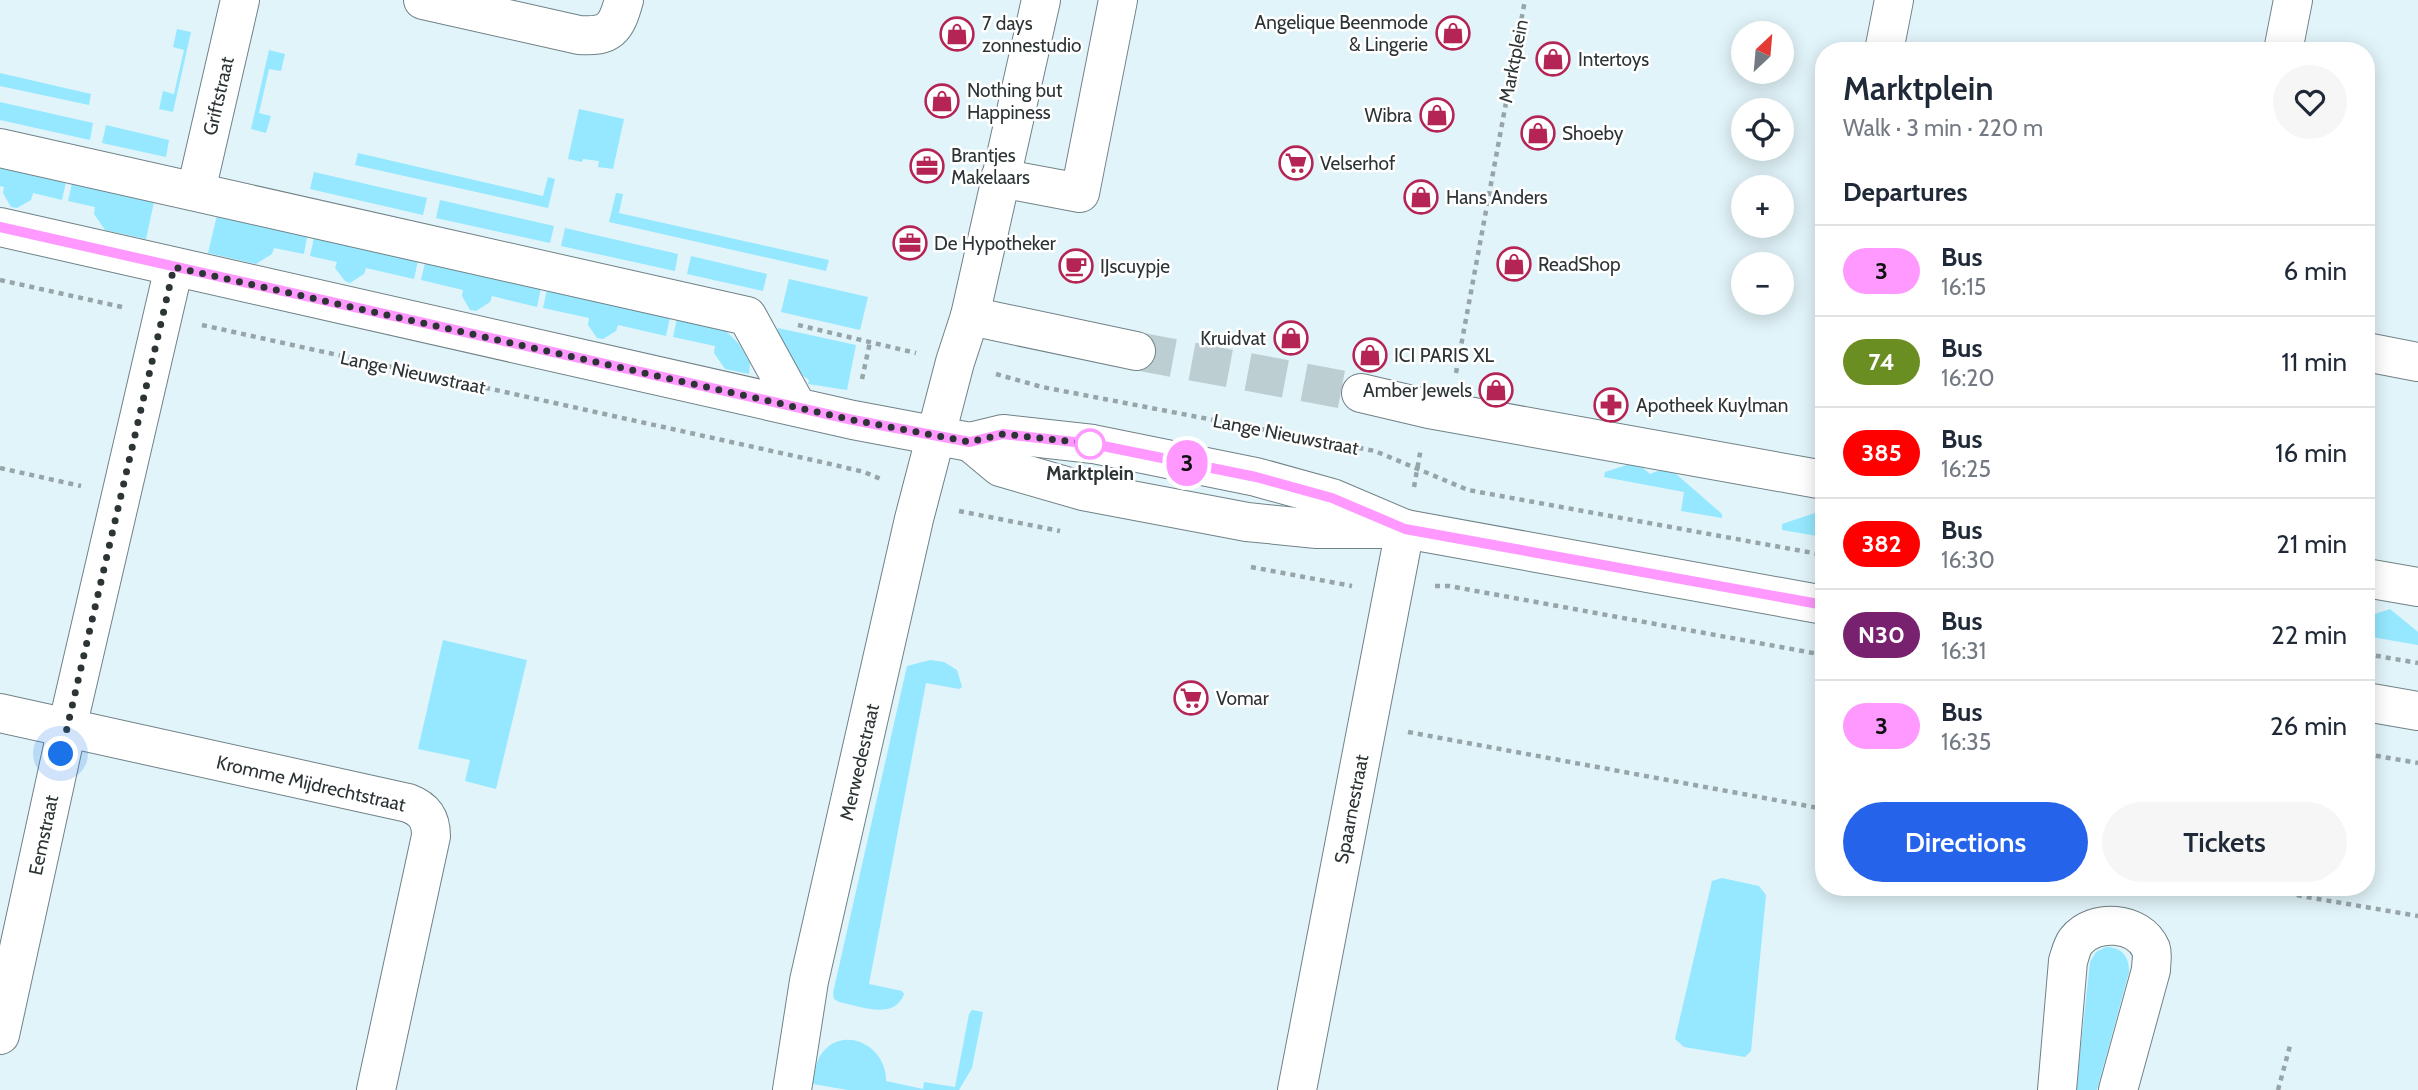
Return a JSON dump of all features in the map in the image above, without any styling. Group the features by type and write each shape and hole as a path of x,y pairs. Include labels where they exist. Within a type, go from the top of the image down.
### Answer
{"street":[{"name":"Griftstraat","path":"196,191 240,0"},
{"path":"423,0 579,35 597,36 611,30 619,17 624,0"},
{"path":"953,439 955,362 970,316 1041,0"},
{"path":"1000,178 1080,194 1118,0"},
{"path":"1886,42 1894,0"},
{"path":"2285,42 2293,0"},
{"path":"0,148 747,316 797,407"},
{"path":"0,228 797,407 953,439 1003,434 1093,444 1256,477 1332,498 1405,529 1815,603"},
{"name":"Eemstraat","path":"0,1035 66,728 174,267"},
{"path":"970,316 1136,351"},
{"path":"2375,354 2418,362"},
{"path":"1362,393 1449,412 1815,478"},
{"name":"Merwedestraat","path":"792,1090 809,981 953,439"},
{"name":"Spaarnestraat","path":"1297,1090 1405,529"},
{"path":"2375,580 2418,587"},
{"path":"2375,704 2418,711"},
{"name":"Kromme Mijdrechtstraat","path":"0,713 419,807 431,825 432,836 376,1090"},
{"path":"2057,1090 2068,961 2075,942 2089,930 2103,925 2137,932 2147,941 2152,952 2151,970 2118,1090"}],"path":[{"name":"Marktplein","path":"1449,412 1525,0"},
{"name":"Lange Nieuwstraat","path":"0,280 826,463"},
{"name":"Lange Nieuwstraat","path":"747,316 789,323 955,362 1042,387 1375,451 1468,490 1815,553"},
{"path":"0,468 120,494"},
{"path":"1449,586 1815,653"},
{"path":"2375,656 2418,663"},
{"path":"1367,724 1815,806"},
{"path":"2375,756 2418,764"},
{"path":"2307,896 2418,916"},
{"path":"2278,1090 2291,1042"}],"shaded area":[{"path":"177,29 191,32 173,112 159,109 163,91 174,94 184,50 173,47"},
{"path":"269,50 285,54 281,71 269,69 259,113 271,116 266,133 251,129"},
{"path":"0,73 91,94 89,105 0,86"},
{"path":"0,102 93,123 90,140 0,120"},
{"path":"579,109 624,119 613,169 598,167 599,161 568,159"},
{"path":"106,125 169,140 166,157 102,143"},
{"path":"358,153 543,196 548,177 555,179 548,208 355,165"},
{"path":"0,162 67,177 62,200 33,193 31,200 17,208 11,207 3,193 4,187 0,186"},
{"path":"314,172 427,198 423,215 310,189"},
{"path":"73,179 155,197 146,239 105,230 94,214 95,207 68,201"},
{"path":"616,193 623,194 619,213 829,260 826,271 609,222"},
{"path":"440,200 554,226 550,243 436,218"},
{"path":"218,211 308,231 304,254 274,248 272,254 256,264 208,253"},
{"path":"565,228 678,254 675,271 561,246"},
{"path":"315,233 419,256 414,279 366,268 364,274 350,283 345,281 335,268 337,262 310,256"},
{"path":"691,256 767,274 763,291 687,274"},
{"path":"426,258 542,283 537,307 492,296 490,302 476,311 470,310 462,296 463,290 421,280"},
{"path":"789,279 868,297 860,330 781,312"},
{"path":"548,285 671,313 666,336 618,325 616,331 603,339 597,338 588,325 589,318 543,308"},
{"path":"678,314 725,330 739,344 750,363 749,374 725,369 714,353 715,346 673,337"},
{"path":"778,328 856,345 847,390 808,384 809,380 799,373 776,339"},
{"path":"1636,462 1650,474 1668,467 1722,514 1722,518 1681,511 1684,492 1604,477 1605,472"},
{"path":"1815,513 1815,536 1782,530 1782,524"},
{"path":"2390,609 2418,632 2418,645 2375,638 2375,614"},
{"path":"443,640 527,660 496,789 465,781 470,760 418,749"},
{"path":"930,660 944,662 957,670 962,687 959,689 926,683 869,984 902,991 904,994 893,1007 876,1010 839,1002 834,999 833,993 907,666"},
{"path":"1722,878 1759,886 1766,895 1751,1051 1745,1057 1684,1047 1675,1039 1712,881"},
{"path":"2106,947 2124,954 2129,972 2097,1090 2076,1090 2090,962 2096,952"},
{"path":"972,1010 983,1012 972,1068 959,1090 848,1090 813,1084 820,1056 829,1046 850,1040 861,1043 879,1057 886,1081 923,1089 924,1082 955,1087"}],"tunnel":[{"path":"1136,351 1361,393"}],"bus line":[{"name":"3","path":"0,227 853,420 970,442 1003,434 1093,444 1256,477 1332,498 1405,529 1815,603"}],"place":[{"name":"Angelique Beenmode & Lingerie","path":"1453,33"},
{"name":"7 days zonnestudio","path":"957,34"},
{"name":"Intertoys","path":"1553,59"},
{"name":"Nothing but Happiness","path":"942,101"},
{"name":"Wibra","path":"1437,115"},
{"name":"Shoeby","path":"1538,133"},
{"name":"Velserhof","path":"1296,163"},
{"name":"Brantjes Makelaars","path":"927,166"},
{"name":"Hans Anders","path":"1421,197"},
{"name":"De Hypotheker","path":"910,243"},
{"name":"ReadShop","path":"1514,264"},
{"name":"IJscuypje","path":"1076,266"},
{"name":"Kruidvat","path":"1291,338"},
{"name":"ICI PARIS XL","path":"1370,355"},
{"name":"Amber Jewels","path":"1496,390"},
{"name":"Apotheek Kuylman","path":"1611,405"},
{"name":"Marktplein","path":"1090,444"},
{"name":"Vomar","path":"1191,698"}],"route":[{"path":"61,754 174,267 853,420 970,442 1003,434 1093,444 1090,444"}]}
